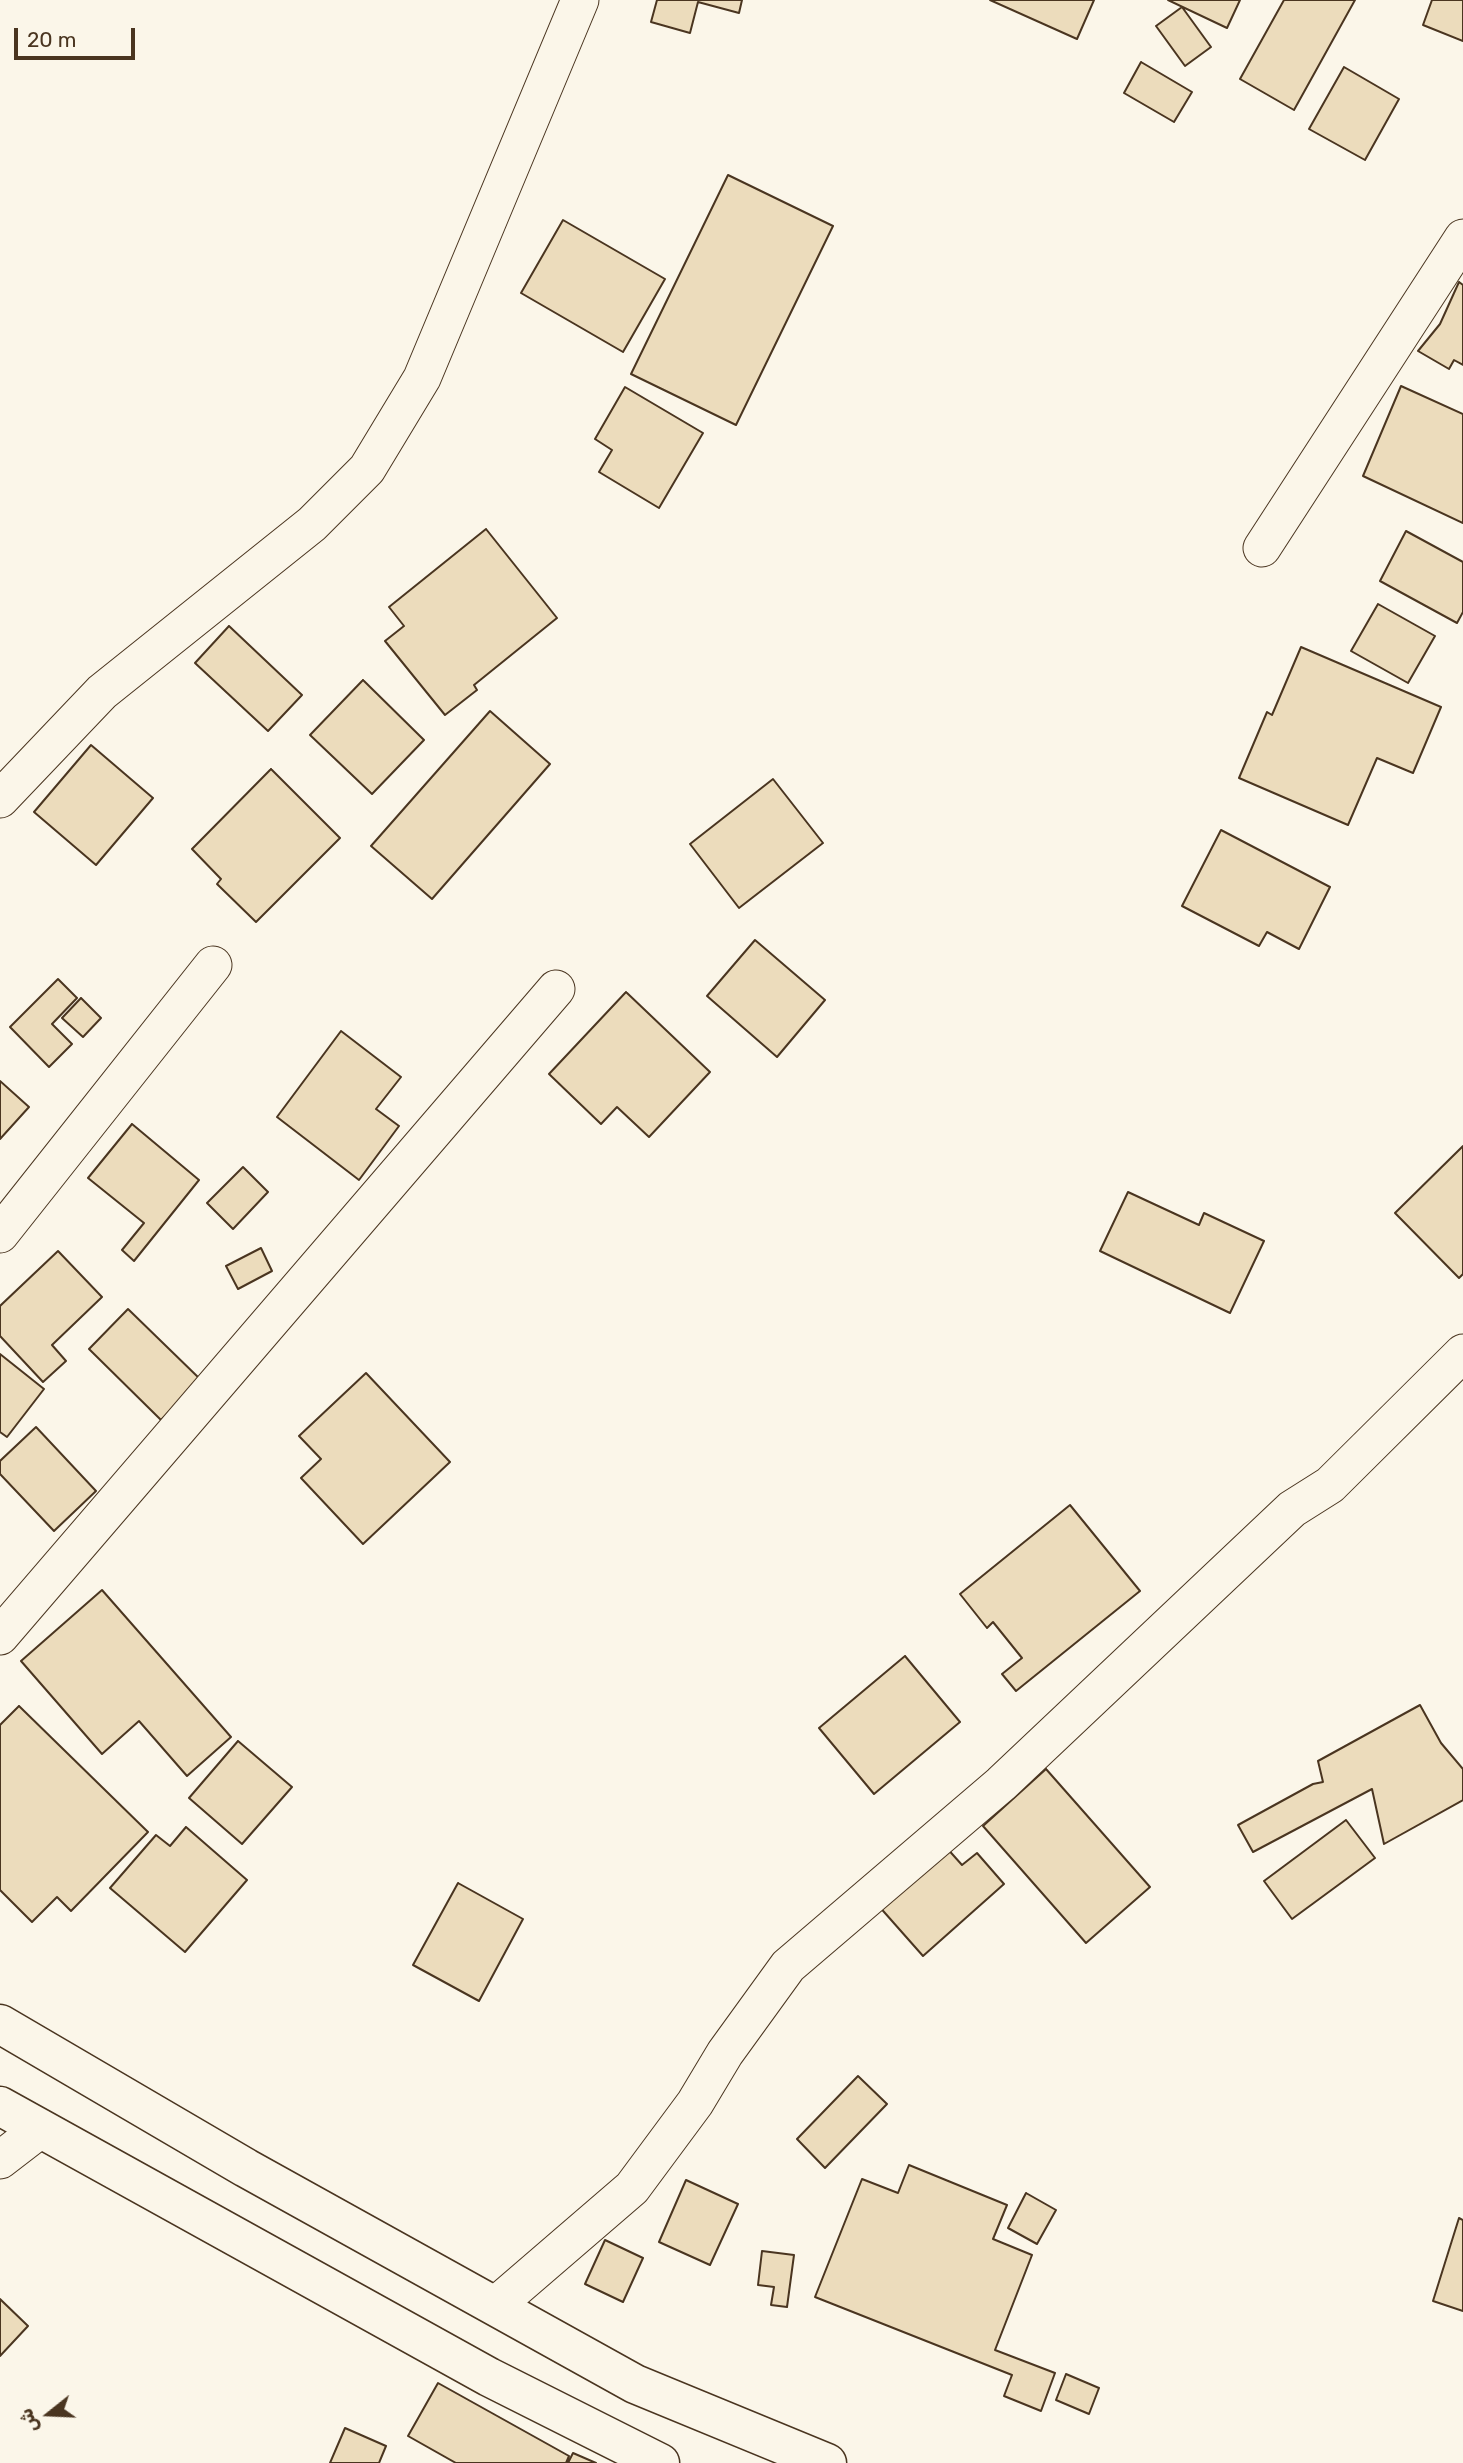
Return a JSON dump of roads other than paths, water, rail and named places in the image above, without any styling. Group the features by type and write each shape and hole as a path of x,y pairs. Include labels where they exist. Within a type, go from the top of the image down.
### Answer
{"highway":[{"path":"0,2025 246,2168 635,2384 827,2463"},
{"path":"0,2106 38,2130 489,2377 660,2463"}],"street":[{"path":"0,799 102,692 312,524 368,469 422,378 580,0"},
{"path":"1262,548 1463,238"},
{"path":"0,1234 213,965"},
{"path":"0,1636 556,989"},
{"path":"495,2306 632,2188 695,2103 725,2053 788,1966 1001,1784 1292,1509 1330,1485 1463,1353"},
{"path":"0,2160 38,2130"}]}
